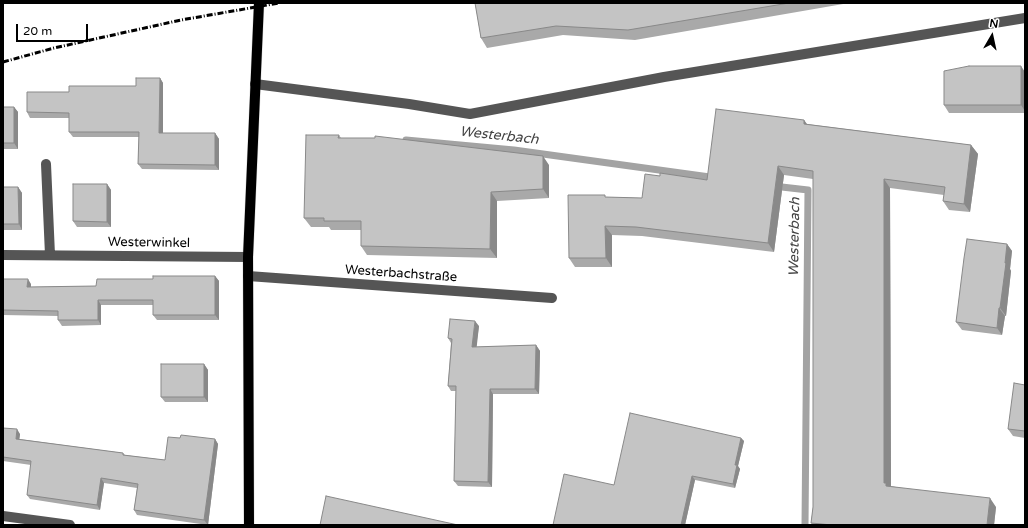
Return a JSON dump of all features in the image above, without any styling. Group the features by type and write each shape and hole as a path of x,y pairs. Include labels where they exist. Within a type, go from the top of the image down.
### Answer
{"main road":[{"path":"249,525 248,257 259,3"}],"street":[{"path":"255,84 409,104 470,114 664,77 1025,18"},
{"path":"46,164 50,255"},
{"name":"Westerwinkel","path":"3,255 248,257"},
{"name":"Westerbachstraße","path":"248,276 552,298"},
{"path":"3,516 70,525"}],"building":[{"path":"475,3 789,3 628,30 556,26 481,38"},
{"path":"969,66 1021,66 1021,105 944,105 944,71"},
{"path":"136,78 160,78 159,133 215,133 215,165 138,164 139,132 69,132 69,113 27,112 27,92 69,92 69,86 136,86"},
{"path":"3,107 14,107 14,143 3,143"},
{"path":"716,109 804,120 804,124 971,145 964,204 943,201 945,187 884,179 884,483 886,483 886,486 990,498 987,525 832,525 811,523 813,507 813,171 778,166 768,243 636,227 605,226 606,258 569,258 568,195 605,195 605,197 642,198 645,174 660,176 660,173 707,180"},
{"path":"306,135 339,135 338,138 375,138 375,136 543,156 543,189 491,192 490,249 361,246 361,221 324,221 324,218 304,218"},
{"path":"73,184 107,184 107,222 73,221"},
{"path":"3,187 18,187 19,224 3,224"},
{"path":"967,239 1007,244 1006,263 997,328 956,322"},
{"path":"153,276 215,276 215,315 153,315 153,300 98,300 98,320 58,320 58,311 3,310 3,279 28,279 27,287 96,286 97,279 153,279"},
{"path":"450,319 475,321 472,347 536,345 535,389 490,389 488,482 454,481 456,386 448,386 452,339 448,338"},
{"path":"161,364 204,364 204,397 161,397"},
{"path":"1014,383 1025,385 1025,431 1008,429"},
{"path":"630,413 741,438 735,465 737,465 733,484 692,476 681,525 553,525 564,474 614,485"},
{"path":"3,428 17,429 16,439 165,460 168,437 180,438 181,435 215,439 204,520 134,510 138,484 101,478 97,505 27,495 31,461 3,457"},
{"path":"326,496 458,525 320,525"}],"waterway":[{"name":"Westerbach","path":"406,140 514,150 717,178"},
{"name":"Westerbach","path":"773,186 808,190 805,525"}],"railway":[{"path":"3,62 54,48 181,20 279,3"}]}
